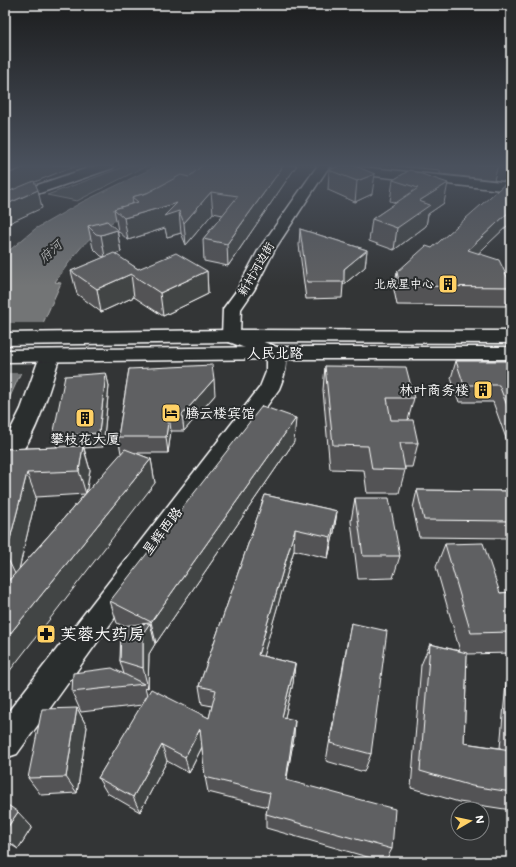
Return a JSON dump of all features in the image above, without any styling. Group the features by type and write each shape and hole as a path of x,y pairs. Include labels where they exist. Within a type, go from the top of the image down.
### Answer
{"street":[{"name":"新村河边街","path":"231,336 232,309 245,290 267,249 297,205"},
{"name":"人民北路","path":"5,339 70,340 231,336 511,337"},
{"path":"231,336 275,353"},
{"name":"人民北路","path":"5,356 275,353 511,353"},
{"name":"星辉西路","path":"5,742 269,389 276,372 275,353"},
{"path":"5,457 11,450 26,422 44,356"}],"water":[{"name":"府河","path":"76,205 141,205 92,236 70,261 55,282 61,283 5,408 5,254 35,229"}],"pier":[{"path":"5,323 45,323 23,373 5,373"}],"building":[{"path":"126,205 168,205 124,218 114,209"},
{"path":"175,205 199,205 184,223 179,211 164,216"},
{"path":"230,205 255,205 227,244 203,239"},
{"path":"392,205 429,205 397,228 372,219"},
{"path":"480,205 511,205 511,210 468,250 499,260 511,287 400,286 397,272 426,246 432,248"},
{"path":"107,221 117,230 101,235 96,234 88,226"},
{"path":"300,229 367,250 344,269 344,282 307,282"},
{"path":"114,253 138,269 176,253 207,271 160,293 131,274 97,289 71,271"},
{"path":"456,361 511,361 511,416 499,385 464,385"},
{"path":"212,365 214,379 182,415 169,415 166,437 118,437 129,369"},
{"path":"325,366 406,367 414,398 387,398 391,420 413,420 418,443 400,443 405,470 372,469 368,446 333,445"},
{"name":"攀枝花大厦","path":"106,373 99,433 53,436 65,376"},
{"path":"262,406 296,418 151,622 110,601"},
{"path":"83,446 79,471 27,473 5,556 5,449"},
{"path":"125,449 151,459 5,640 5,585"},
{"path":"417,490 511,491 511,521 424,520"},
{"path":"265,495 337,511 331,537 295,529 258,655 295,664 282,717 295,720 286,780 395,809 392,849 266,814 270,793 205,777 200,729 185,757 162,745 133,797 98,778 151,689 209,718 216,690 199,686"},
{"path":"355,498 389,498 400,556 363,556"},
{"path":"483,543 500,593 511,592 511,632 471,633 445,544"},
{"path":"150,623 143,633 143,668 120,661 121,626"},
{"path":"351,623 387,631 371,754 330,743"},
{"path":"430,644 467,653 464,743 511,750 511,792 472,786 420,771"},
{"path":"112,668 144,684 72,692 73,673"},
{"path":"77,708 66,777 28,778 42,709"},
{"path":"5,803 18,812 5,831"}],"place":[{"name":"北成星中心","path":"448,284"},
{"name":"林叶商务楼","path":"483,390"},
{"name":"腾云楼宾馆","path":"171,413"},
{"name":"攀枝花大厦","path":"85,418"},
{"name":"芙蓉大药房","path":"46,634"}]}
